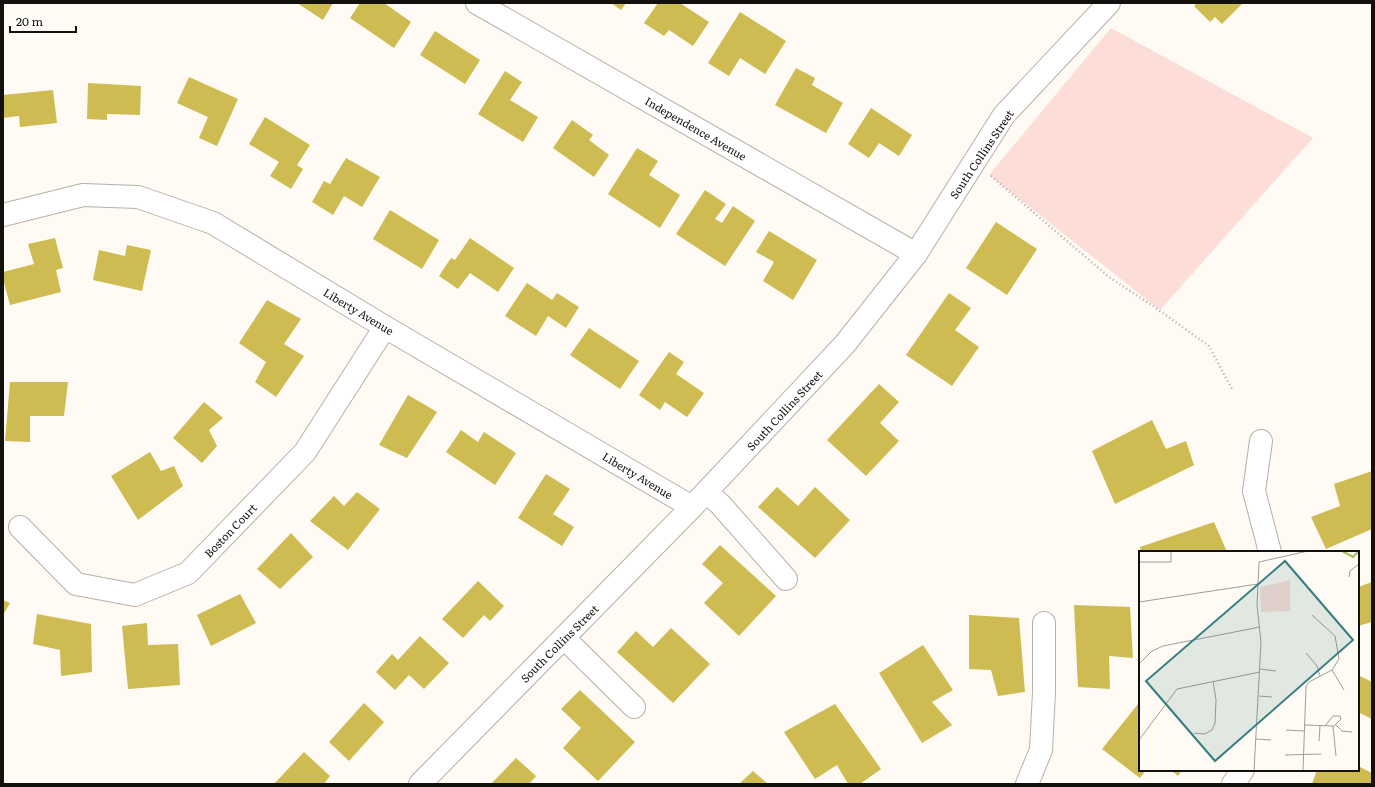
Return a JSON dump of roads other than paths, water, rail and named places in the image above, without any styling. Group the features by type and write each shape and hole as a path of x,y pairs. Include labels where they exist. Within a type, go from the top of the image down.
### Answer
{"street":[{"name":"Independence Avenue","path":"477,3 916,254"},
{"name":"South Collins Street","path":"420,784 699,500 845,344 916,254 1004,115 1109,3"},
{"name":"Liberty Avenue","path":"3,215 83,195 138,197 213,223 385,327 699,500 720,504 786,579"},
{"name":"Boston Court","path":"20,526 76,584 135,595 188,573 305,452 385,327"},
{"path":"1261,441 1254,492 1270,551"},
{"path":"1027,784 1041,750 1044,692 1044,623"},
{"path":"564,638 634,707"},
{"path":"1233,784 1242,771"}]}
